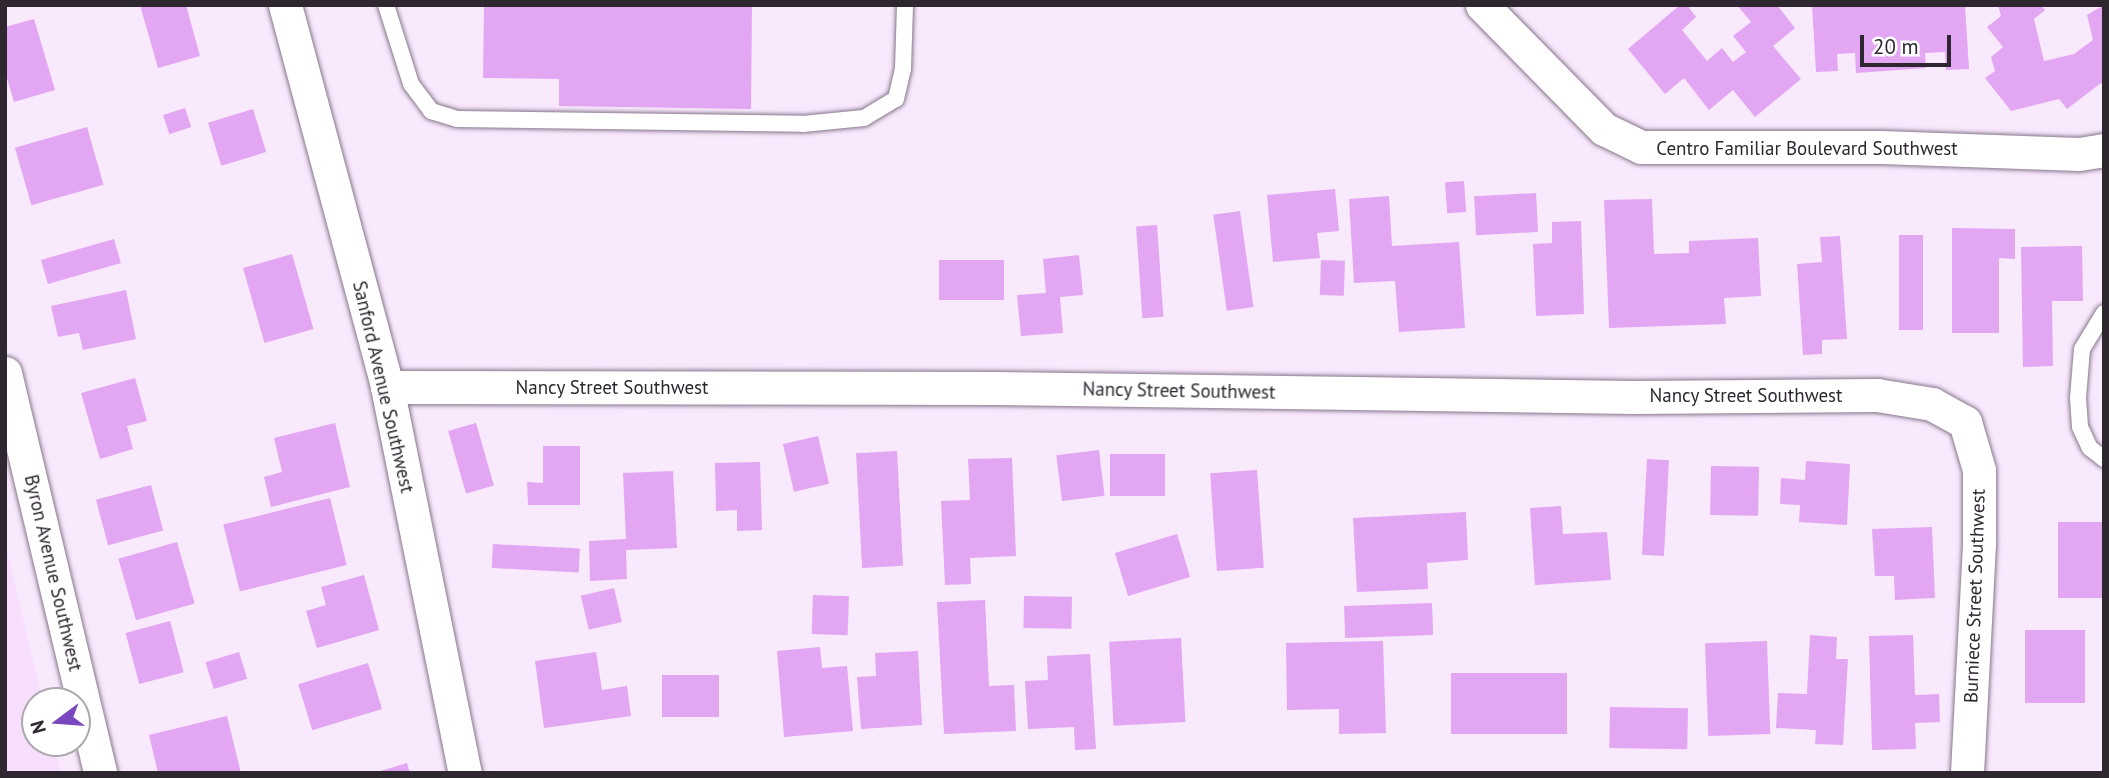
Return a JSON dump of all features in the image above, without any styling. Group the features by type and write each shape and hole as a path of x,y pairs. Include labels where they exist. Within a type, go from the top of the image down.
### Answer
{"street":[{"name":"Sanford Avenue Southwest","path":"285,5 387,387 466,773"},
{"name":"Centro Familiar Boulevard Southwest","path":"1482,5 1604,129 1641,148 1881,147 2079,154 2104,150"},
{"name":"Byron Avenue Southwest","path":"5,373 100,773"},
{"name":"Nancy Street Southwest","path":"387,387 996,388 1634,397 1877,395 1932,404 1965,422"},
{"name":"Burniece Street Southwest","path":"1965,422 1979,470 1979,544 1967,773"}],"lane":[{"path":"386,5 411,84 431,111 457,118 803,124 864,118 896,99 903,69 905,5"},
{"path":"2104,313 2082,349 2078,398 2080,427 2090,448 2104,459"}],"shaded area":[{"path":"5,543 40,687 21,687 21,757 57,757 61,773 5,773"}],"building":[{"path":"140,5 186,5 200,56 158,68"},
{"path":"484,5 752,5 751,109 559,106 559,79 483,78"},
{"path":"1680,5 1687,5 1696,17 1682,30 1707,61 1722,48 1733,62 1746,52 1733,36 1751,22 1737,5 1777,5 1795,28 1773,46 1801,79 1755,117 1733,90 1709,110 1684,78 1665,94 1628,49"},
{"path":"1812,5 1965,5 1969,69 1946,70 1945,52 1925,53 1926,68 1856,73 1855,53 1837,54 1838,71 1816,72"},
{"path":"1998,5 2041,5 2045,10 2034,19 2044,61 2074,54 2093,40 2087,15 2104,5 2104,87 2101,83 2067,109 2059,99 2011,111 1985,78 1995,71 1991,57 2003,47 1987,27 2001,16"},
{"path":"34,19 55,90 14,102 5,71 5,27"},
{"path":"185,108 191,127 169,134 163,115"},
{"path":"253,109 266,152 221,166 208,123"},
{"path":"87,127 104,185 31,205 15,148"},
{"path":"1464,181 1466,212 1447,213 1445,182"},
{"path":"1335,189 1339,231 1317,233 1320,258 1273,262 1267,195"},
{"path":"1536,193 1538,232 1476,235 1474,196"},
{"path":"1389,196 1392,246 1459,242 1465,328 1399,332 1395,281 1354,283 1349,199"},
{"path":"1652,199 1654,254 1689,253 1689,241 1758,238 1761,296 1724,298 1726,324 1609,328 1604,200"},
{"path":"1240,211 1253,307 1227,311 1213,215"},
{"path":"1581,221 1584,314 1536,316 1533,244 1552,243 1552,222"},
{"path":"1157,225 1163,317 1142,318 1136,226"},
{"path":"1952,228 2015,229 2015,259 1999,258 1999,333 1952,333"},
{"path":"1899,235 1923,235 1923,330 1899,330"},
{"path":"1840,236 1847,339 1822,340 1822,354 1803,355 1797,264 1822,262 1820,237"},
{"path":"114,239 121,263 48,284 41,260"},
{"path":"2082,246 2083,301 2052,301 2053,366 2023,367 2021,247"},
{"path":"292,254 313,329 264,343 243,268"},
{"path":"1079,255 1083,295 1060,297 1063,333 1021,336 1017,295 1046,293 1043,259"},
{"path":"939,260 1004,260 1004,300 939,300"},
{"path":"1321,260 1345,261 1344,296 1320,295"},
{"path":"126,290 136,339 83,350 79,333 58,337 51,306"},
{"path":"135,378 147,421 127,426 133,449 100,459 81,393"},
{"path":"335,423 350,487 271,507 264,477 282,472 274,438"},
{"path":"476,423 494,485 466,493 448,431"},
{"path":"818,436 829,484 794,492 783,444"},
{"path":"543,446 580,446 580,505 528,505 527,482 543,483"},
{"path":"1099,450 1105,496 1062,501 1056,455"},
{"path":"897,451 903,566 862,568 856,453"},
{"path":"1110,454 1165,454 1165,496 1110,496"},
{"path":"1012,458 1016,556 970,558 971,584 945,585 941,501 970,500 968,459"},
{"path":"1647,459 1669,460 1664,556 1642,555"},
{"path":"1806,461 1850,464 1847,525 1799,522 1800,505 1780,504 1781,478 1805,480"},
{"path":"760,462 762,530 737,531 737,510 716,511 715,463"},
{"path":"1711,466 1759,467 1758,516 1710,515"},
{"path":"1257,470 1264,568 1217,571 1210,473"},
{"path":"673,471 677,548 626,550 627,579 590,581 589,541 626,539 623,473"},
{"path":"151,485 163,530 108,545 96,500"},
{"path":"330,498 347,565 240,592 223,525"},
{"path":"1561,506 1563,534 1607,532 1611,580 1535,585 1530,508"},
{"path":"1466,512 1468,560 1427,563 1428,589 1357,592 1353,518"},
{"path":"2058,522 2104,522 2104,598 2058,598"},
{"path":"1932,527 1935,598 1895,600 1894,576 1875,576 1872,529"},
{"path":"1177,534 1190,577 1128,596 1115,553"},
{"path":"177,542 195,604 136,620 118,559"},
{"path":"493,544 580,549 579,573 492,568"},
{"path":"364,575 379,630 317,648 306,611 326,605 321,587"},
{"path":"614,588 622,622 589,630 581,596"},
{"path":"813,595 849,596 848,635 812,634"},
{"path":"1024,596 1072,597 1071,629 1023,628"},
{"path":"985,600 989,686 1014,685 1016,731 944,734 937,602"},
{"path":"1432,603 1433,635 1345,638 1344,606"},
{"path":"170,621 184,672 139,684 126,633"},
{"path":"2025,630 2085,630 2085,703 2025,703"},
{"path":"1810,635 1837,637 1836,659 1848,659 1843,745 1815,744 1816,730 1776,728 1778,693 1807,694"},
{"path":"1913,635 1915,695 1939,694 1940,722 1915,723 1916,749 1872,750 1869,636"},
{"path":"1181,638 1185,722 1113,726 1109,642"},
{"path":"1383,641 1386,733 1339,734 1339,709 1287,710 1286,643"},
{"path":"1767,641 1770,734 1708,736 1705,643"},
{"path":"820,647 822,668 847,666 853,731 784,737 777,651"},
{"path":"918,651 922,725 861,729 857,677 876,676 875,653"},
{"path":"239,652 247,679 214,689 206,662"},
{"path":"596,652 602,690 627,686 631,716 544,728 535,661"},
{"path":"1090,654 1096,749 1075,750 1074,727 1028,729 1025,681 1048,680 1047,656"},
{"path":"368,663 382,709 312,730 298,684"},
{"path":"1451,673 1567,673 1567,734 1451,734"},
{"path":"662,675 719,675 719,717 662,717"},
{"path":"1610,707 1688,708 1687,749 1609,748"},
{"path":"227,716 241,773 158,773 149,735"},
{"path":"407,763 410,773 377,773 377,772"}]}
